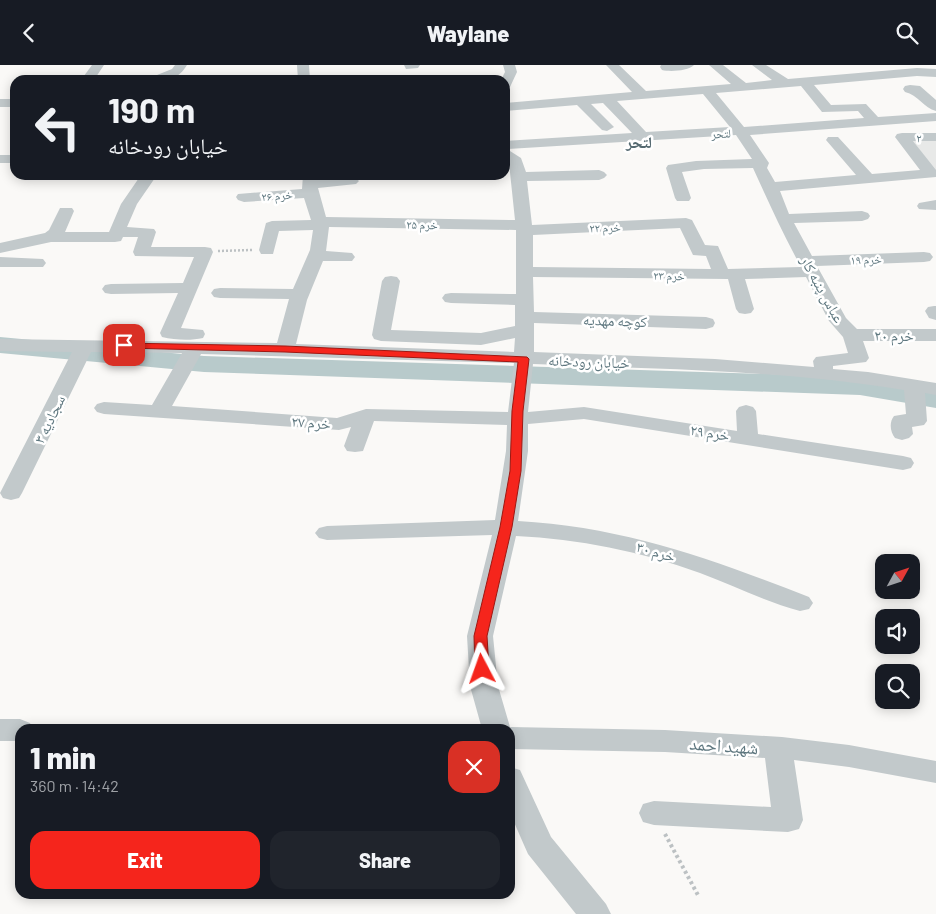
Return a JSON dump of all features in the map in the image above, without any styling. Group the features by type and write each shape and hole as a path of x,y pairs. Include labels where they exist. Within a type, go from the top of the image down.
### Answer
{"street":[{"path":"169,75 176,72 181,65"},
{"path":"410,66 414,65"},
{"path":"612,65 643,96"},
{"path":"666,67 688,65"},
{"path":"715,65 746,92"},
{"path":"760,66 777,65"},
{"path":"897,65 936,72"},
{"path":"760,66 785,83"},
{"path":"922,69 929,81 936,81"},
{"path":"510,107 643,96 712,95 746,92 785,83 922,69"},
{"path":"611,81 626,79"},
{"path":"804,81 828,109 861,107 871,117"},
{"path":"910,89 915,89 935,109"},
{"name":"عباس پنبه کار","path":"712,95 739,129 762,163 760,168 838,321 852,335 859,358 823,361 824,374"},
{"path":"607,99 639,132"},
{"path":"581,101 607,127"},
{"name":"لتحر","path":"510,140 639,132 739,129 935,109"},
{"name":"لتحر","path":"510,145 678,135 935,109"},
{"path":"678,135 697,166"},
{"name":"۲","path":"926,175 931,174 902,137 936,137"},
{"path":"833,140 858,166 855,166 868,180"},
{"path":"495,724 484,686 480,636 506,527 515,471 517,419 524,359 524,228 515,170 523,152 539,144"},
{"path":"683,198 666,168 762,163"},
{"path":"515,170 556,169 599,175"},
{"path":"515,170 584,187"},
{"path":"777,203 868,180 926,175 936,190"},
{"path":"116,235 129,203 145,180"},
{"name":"خرم ۲۶","path":"244,197 310,184 351,181"},
{"path":"0,248 51,237 148,232 141,252 205,252 169,333 287,342 299,294 316,257 322,235 313,205 310,184"},
{"path":"777,203 862,216"},
{"path":"51,237 56,233 66,211"},
{"name":"خرم ۲۲","path":"524,228 686,223 699,251 712,250 729,274"},
{"name":"خرم ۲۵","path":"267,250 272,226 320,224 524,228"},
{"name":"خرم ۱۹","path":"810,267 893,251 924,257"},
{"path":"316,257 346,257"},
{"path":"0,262 37,263"},
{"name":"خرم ۲۳","path":"525,272 729,274 810,267"},
{"path":"729,274 745,309"},
{"path":"391,281 381,335 409,345 481,339 524,315"},
{"path":"110,289 190,288"},
{"path":"220,293 299,294"},
{"path":"451,298 524,315"},
{"name":"کوچه مهدیه","path":"524,315 706,323"},
{"name":"خرم ۲۰","path":"852,335 936,335"},
{"name":"خیابان رودخانه","path":"0,345 195,347 287,342 409,345 524,359 715,365 824,374 936,389"},
{"name":"سجادیه ۳","path":"11,493 85,345"},
{"path":"158,413 195,347"},
{"path":"902,434 901,420 917,421 914,385"},
{"name":"خرم ۲۷","path":"104,408 339,424 366,415 517,419"},
{"path":"746,411 748,438"},
{"name":"خرم ۲۹","path":"517,419 584,413 903,463"},
{"path":"355,446 366,415"},
{"name":"خرم ۳۰","path":"326,533 506,527 613,539 665,552 800,603"},
{"path":"0,730 15,730"},
{"name":"شهید احمد","path":"515,738 680,741 870,759 936,772"},
{"path":"654,813 788,820 778,749"},
{"path":"515,790 539,845 595,914"}],"path":[{"path":"205,252 267,250"},
{"path":"654,813 698,897"}],"shaded area":[{"path":"917,139 936,139 936,172 913,141"}],"waterway":[{"path":"0,345 204,364 860,386 936,399"}],"district":[{"name":"لتحر","path":"639,141"}],"route":[{"path":"124,345 285,349 524,359 518,411 515,471 506,527 480,636 482,669"}]}
